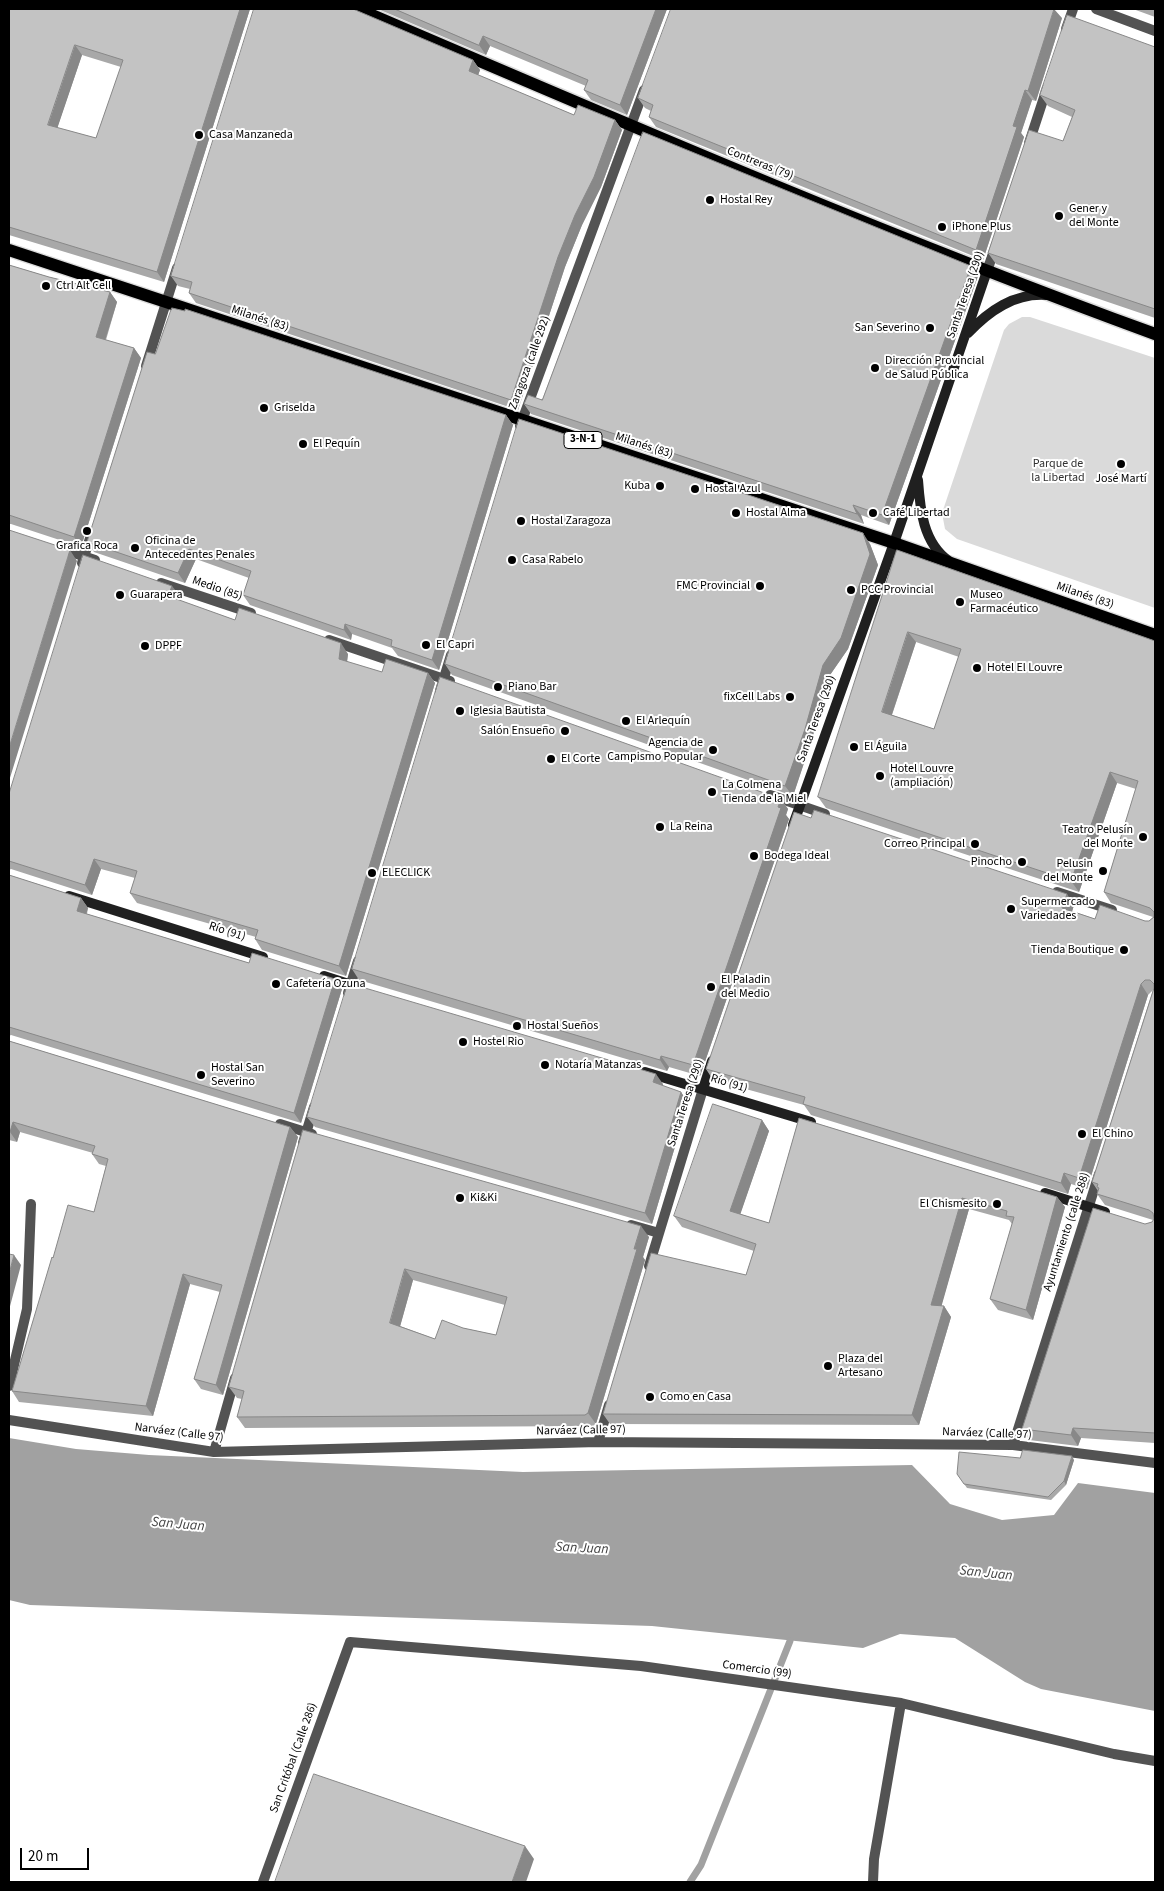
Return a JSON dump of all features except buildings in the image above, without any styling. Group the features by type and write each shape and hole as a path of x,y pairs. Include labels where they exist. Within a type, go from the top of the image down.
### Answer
{"main road":[{"name":"Contreras (79)","path":"358,9 631,126 988,272 1155,334"},
{"name":"Milanés (83)","path":"9,250 894,543 1155,635"}],"street":[{"path":"1064,37 1073,9"},
{"path":"1096,9 1155,31"},
{"path":"1027,150 1052,74"},
{"name":"Zaragoza (calle 292)","path":"517,438 522,420 648,81"},
{"name":"Santa Teresa (290)","path":"790,834 894,543 1000,234"},
{"path":"142,378 181,255"},
{"path":"965,335 994,310 1010,301 1025,296 1050,296"},
{"path":"918,474 920,497 928,536 944,557 959,567"},
{"path":"78,576 96,519"},
{"path":"46,543 102,563"},
{"name":"Medio (85)","path":"149,578 260,616"},
{"path":"315,635 463,685"},
{"path":"438,697 455,642"},
{"path":"762,792 837,818"},
{"path":"1043,887 1118,912"},
{"name":"Río (91)","path":"56,891 275,960"},
{"path":"345,1003 362,948"},
{"path":"313,973 370,990"},
{"name":"Santa Teresa (290)","path":"645,1281 716,1051"},
{"name":"Río (91)","path":"636,1069 825,1126"},
{"path":"300,1151 317,1095"},
{"path":"269,1121 325,1138"},
{"name":"Ayuntamiento (calle 288)","path":"1013,1445 1101,1169"},
{"path":"1032,1189 1114,1215"},
{"path":"9,1386 27,1309 31,1204"},
{"path":"620,1222 659,1233"},
{"path":"214,1452 238,1367"},
{"path":"598,1442 612,1395"},
{"name":"Narváez (Calle 97)","path":"9,1420 214,1452 598,1442 1013,1445 1155,1463"},
{"name":"Comercio (99)","path":"350,1642 641,1666 901,1703 1114,1754 1155,1761"},
{"name":"San Critóbal (Calle 286)","path":"263,1882 301,1772 350,1642"},
{"path":"873,1882 874,1859 901,1703"}],"green space":[{"name":"Parque de la Libertad","path":"1022,317 1030,317 1155,358 1155,608 957,539 945,529 942,513 1004,330 1009,324"}],"water":[{"name":"San Juan","path":"9,1438 76,1449 149,1455 523,1472 912,1465 950,1504 1002,1520 1054,1515 1078,1483 1155,1493 1155,1711 1041,1689 1025,1682 955,1638 900,1634 863,1648 652,1626 30,1605 9,1600"}],"waterway":[{"path":"690,1882 701,1865 790,1641"}],"place":[{"name":"Casa Manzaneda","path":"199,135"},
{"name":"Hostal Rey","path":"710,200"},
{"name":"Gener y del Monte","path":"1059,216"},
{"name":"iPhone Plus","path":"942,227"},
{"name":"Ctrl Alt Cell","path":"46,286"},
{"name":"San Severino","path":"930,328"},
{"name":"Dirección Provincial de Salud Pública","path":"875,368"},
{"name":"Griselda","path":"264,408"},
{"name":"El Pequín","path":"303,444"},
{"name":"José Martí","path":"1121,464"},
{"name":"Kuba","path":"660,486"},
{"name":"Hostal Azul","path":"695,489"},
{"name":"Hostal Alma","path":"736,513"},
{"name":"Café Libertad","path":"873,513"},
{"name":"Hostal Zaragoza","path":"521,521"},
{"name":"Grafica Roca","path":"87,531"},
{"name":"Oficina de Antecedentes Penales","path":"135,548"},
{"name":"Casa Rabelo","path":"512,560"},
{"name":"FMC Provincial","path":"760,586"},
{"name":"PCC Provincial","path":"851,590"},
{"name":"Guarapera","path":"120,595"},
{"name":"Museo Farmacéutico","path":"960,602"},
{"name":"El Capri","path":"426,645"},
{"name":"DPPF","path":"145,646"},
{"name":"Hotel El Louvre","path":"977,668"},
{"name":"Piano Bar","path":"498,687"},
{"name":"fixCell Labs","path":"790,697"},
{"name":"Iglesia Bautista","path":"460,711"},
{"name":"El Arlequín","path":"626,721"},
{"name":"Salón Ensueño","path":"565,731"},
{"name":"El Águila","path":"854,747"},
{"name":"Agencia de Campismo Popular","path":"713,750"},
{"name":"El Corte","path":"551,759"},
{"name":"Hotel Louvre (ampliación)","path":"880,776"},
{"name":"La Colmena Tienda de la Miel","path":"712,792"},
{"name":"La Reina","path":"660,827"},
{"name":"Teatro Pelusín del Monte","path":"1143,837"},
{"name":"Correo Principal","path":"975,844"},
{"name":"Bodega Ideal","path":"754,856"},
{"name":"Pinocho","path":"1022,862"},
{"name":"Pelusin del Monte","path":"1103,871"},
{"name":"ELECLICK","path":"372,873"},
{"name":"Supermercado Variedades","path":"1011,909"},
{"name":"Tienda Boutique","path":"1124,950"},
{"name":"Cafetería Ozuna","path":"276,984"},
{"name":"El Paladin del Medio","path":"711,987"},
{"name":"Hostal Sueños","path":"517,1026"},
{"name":"Hostel Rio","path":"463,1042"},
{"name":"Notaría Matanzas","path":"545,1065"},
{"name":"Hostal San Severino","path":"201,1075"},
{"name":"El Chino","path":"1082,1134"},
{"name":"Ki&Ki","path":"460,1198"},
{"name":"El Chismesito","path":"997,1204"},
{"name":"Plaza del Artesano","path":"828,1366"},
{"name":"Como en Casa","path":"650,1397"}]}
